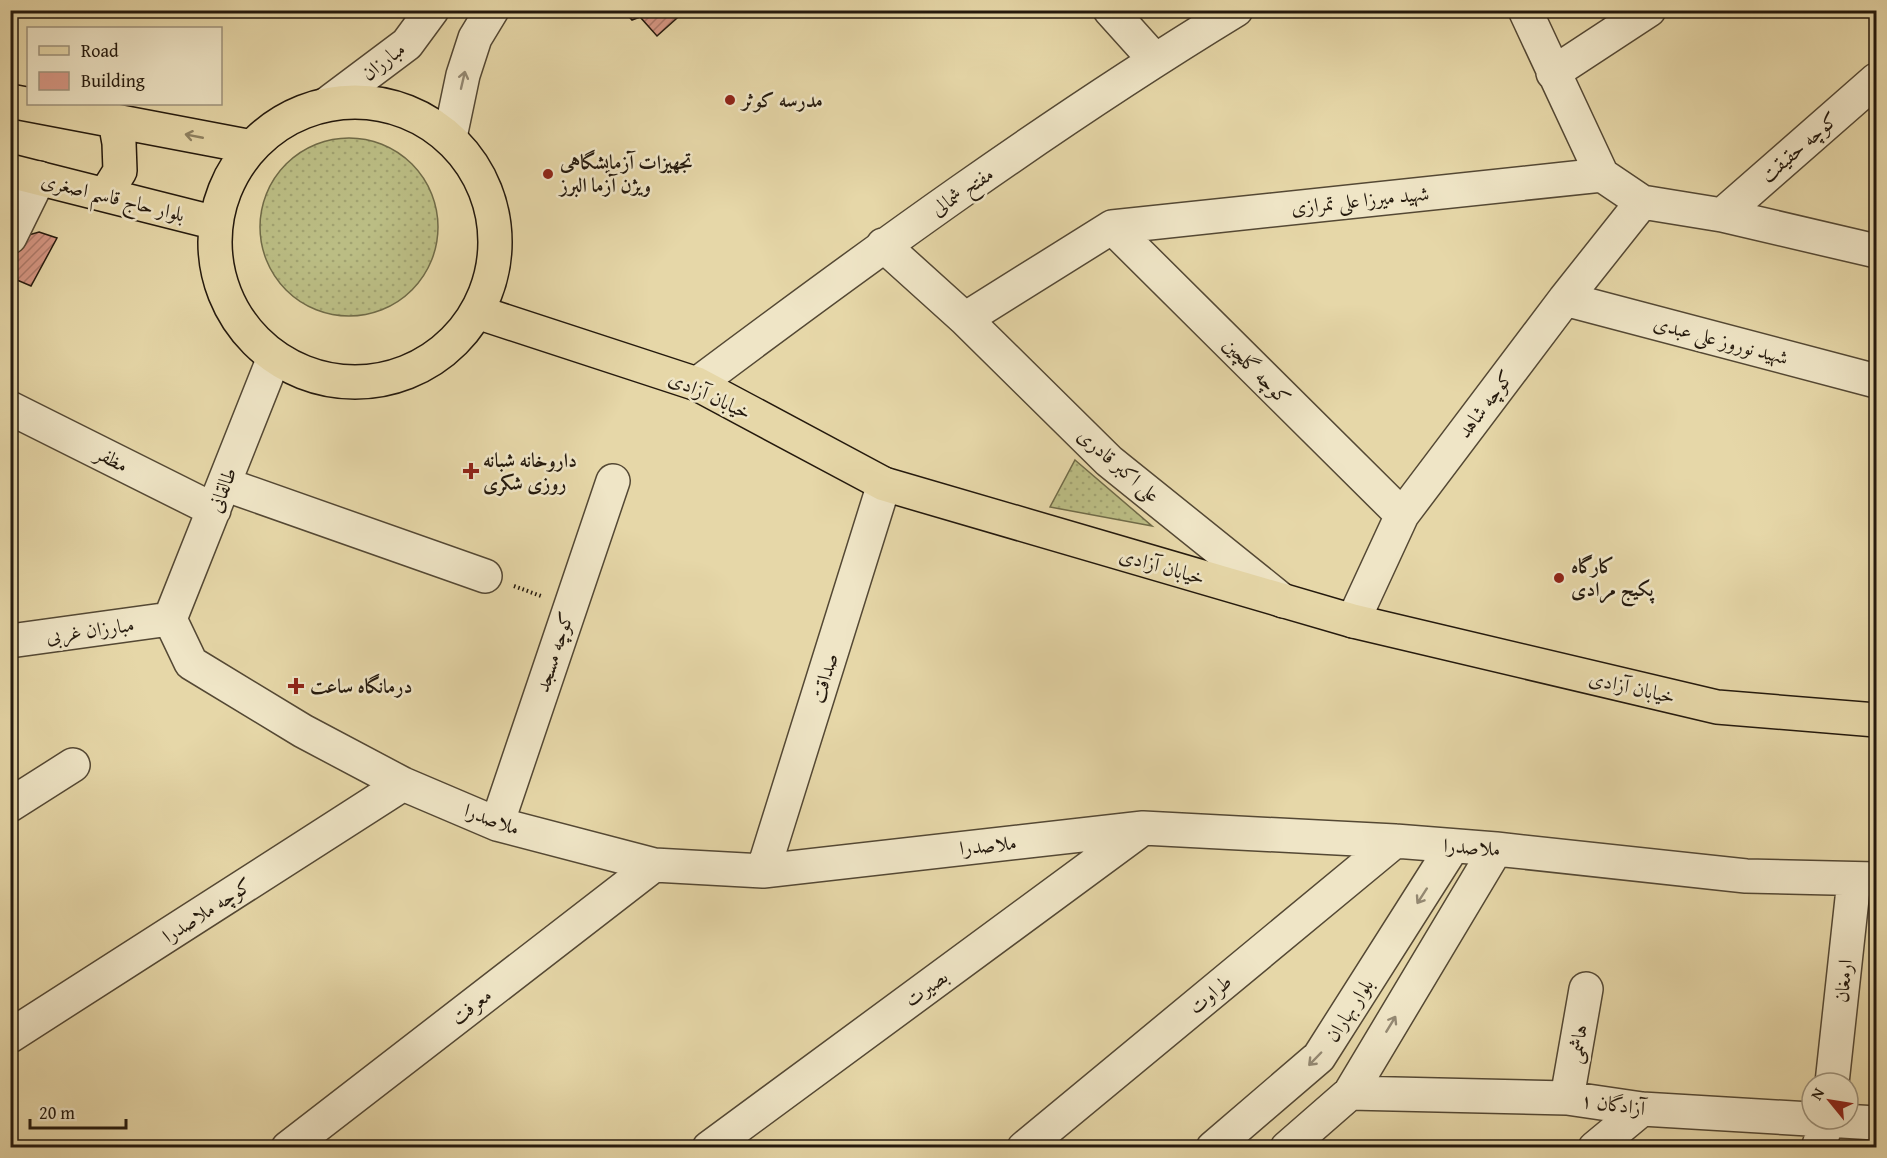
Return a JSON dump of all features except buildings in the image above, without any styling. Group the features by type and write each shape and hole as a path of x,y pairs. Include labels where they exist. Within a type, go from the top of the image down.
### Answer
{"main road":[{"path":"10,101 27,104"},
{"path":"371,102 413,113 450,137 479,175 495,220 494,267 477,312 450,347 413,371 370,383 326,380 273,360 252,338 229,304 216,265 216,223 228,182 252,147 286,120 327,104 371,102"},
{"path":"31,105 252,147"},
{"path":"105,195 120,171 115,121"},
{"name":"بلوار حاج قاسم اصغری","path":"25,175 216,223"},
{"name":"خیابان آزادی","path":"477,312 697,384 884,484 1283,601 1353,621 1717,707 1876,720"}],"street":[{"name":"مبارزان","path":"327,104 407,44 432,10"},
{"path":"450,137 469,56 475,38 492,10"},
{"path":"1110,10 1155,60"},
{"name":"مفتح شمالی","path":"697,384 883,245 1155,60 1236,10"},
{"path":"1525,10 1602,175 1642,202 1722,215 1876,251"},
{"path":"1553,73 1649,10"},
{"name":"کوچه حقیقت","path":"1722,215 1876,80"},
{"path":"10,237 25,175"},
{"name":"شهید میرزا علی تمرازی","path":"965,319 1112,227 1602,175"},
{"name":"کوچه شاهد","path":"1353,621 1402,515 1565,299 1642,202"},
{"name":"کوچه گلچین","path":"1112,227 1402,515"},
{"path":"883,245 965,319"},
{"name":"شهید نوروز علی عبدی","path":"1565,299 1876,381"},
{"name":"علی اکبر قادری","path":"965,319 1109,461 1283,601"},
{"name":"طالقانی","path":"170,619 273,360"},
{"name":"مظفر","path":"10,408 219,497 485,576"},
{"name":"کوچه مسجد","path":"497,824 613,481"},
{"name":"صداقت","path":"763,871 884,484"},
{"name":"ملاصدرا","path":"170,619 191,663 303,731 404,784 497,824 654,865 763,871 1143,828 1395,841 1496,849 1746,876 1865,879"},
{"name":"مبارزان غربی","path":"10,641 170,619"},
{"path":"10,805 73,765"},
{"name":"کوچه ملاصدرا","path":"10,1036 404,784"},
{"name":"بصیرت","path":"709,1148 1143,828"},
{"name":"طراوت","path":"1024,1148 1395,841"},
{"name":"بلوار بهاران","path":"1213,1148 1319,1057 1453,846"},
{"path":"1295,1145 1350,1093 1496,849"},
{"name":"معرفت","path":"288,1148 654,865"},
{"name":"ارمغان","path":"1834,1071 1865,879"},
{"name":"هاشمی","path":"1567,1098 1586,989"},
{"name":"آزادگان ۱","path":"1350,1093 1567,1098 1642,1109 1800,1126"},
{"path":"1595,1148 1642,1109"},
{"name":"آزادگان ۱","path":"1860,1125 1876,1123"}],"path":[{"path":"485,576 569,606"}],"green space":[{"path":"349,138 366,139 383,145 399,153 412,164 423,177 431,193 437,210 437,244 431,261 423,277 412,290 399,301 383,309 366,315 349,316 332,315 315,309 299,301 286,290 275,277 267,261 261,244 260,227 261,210 267,193 275,177 286,164 299,153 315,145 332,139"},
{"path":"1075,460 1152,526 1050,507"}],"place":[{"name":"مدرسه کوثر","path":"730,100"},
{"name":"تجهیزات آزمایشگاهی ویژن آزما البرز","path":"548,174"},
{"name":"داروخانه شبانه روزی شکری","path":"471,471"},
{"name":"کارگاه پکیج مرادی","path":"1559,578"},
{"name":"درمانگاه ساعت","path":"296,686"}]}
